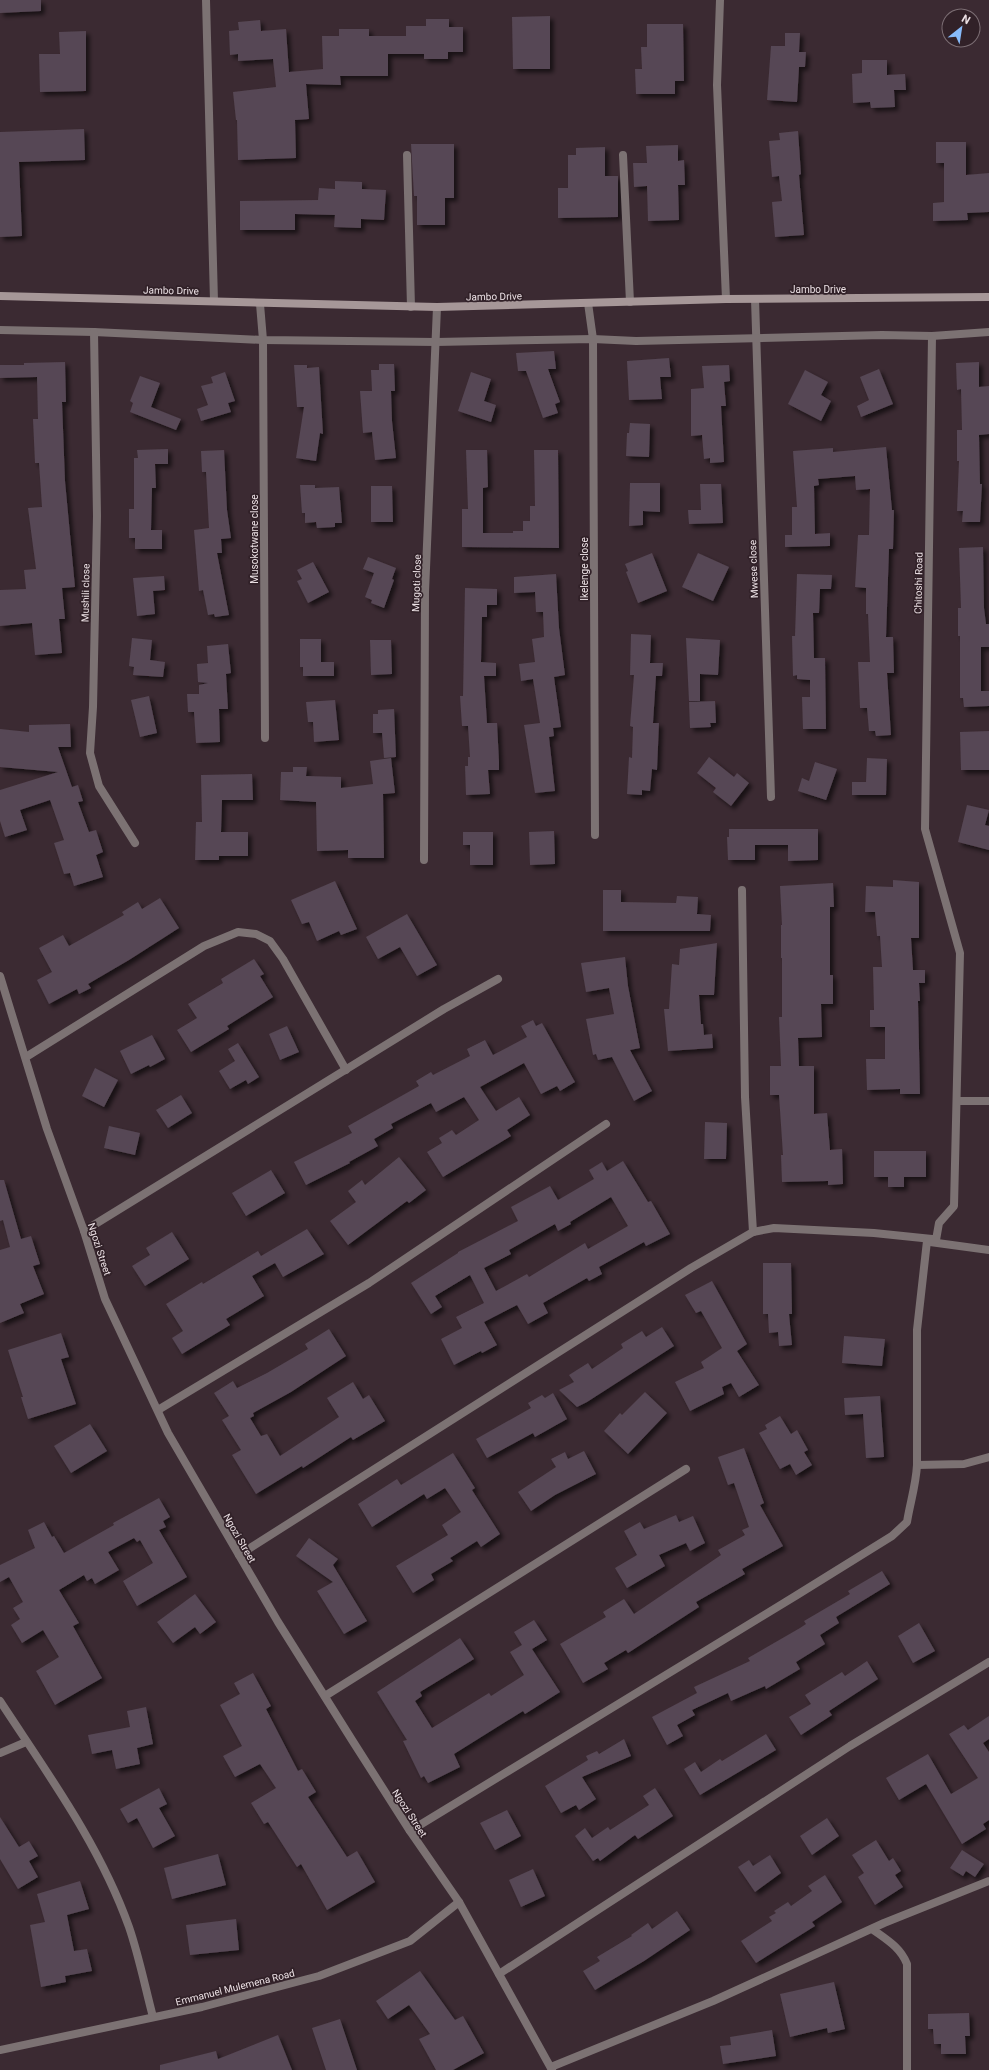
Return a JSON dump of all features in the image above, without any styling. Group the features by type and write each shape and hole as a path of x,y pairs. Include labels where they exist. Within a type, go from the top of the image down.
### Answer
{"street":[{"path":"206,0 214,301"},
{"path":"720,0 717,85 726,299"},
{"path":"407,155 411,307"},
{"path":"623,155 630,302"},
{"name":"Jambo Drive","path":"0,296 411,307 726,299 989,297"},
{"name":"Mwese close","path":"755,299 771,797"},
{"name":"Ikelenge close","path":"588,303 593,339 595,835"},
{"name":"Musokotwane close","path":"260,304 263,340 265,738"},
{"name":"Mugoti close","path":"424,860 425,592 437,307"},
{"path":"0,330 94,332 263,340 436,342 593,339 636,341 701,338 756,339 882,335 932,336 989,332"},
{"name":"Mushili close","path":"94,332 97,516 93,707 90,753 99,786 135,843"},
{"name":"Chitoshi Road","path":"932,336 925,829 960,953 954,1206 939,1223 936,1240"},
{"path":"742,890 745,1097 753,1232"},
{"path":"26,1057 204,946 238,932 256,934 270,941 283,959 346,1070"},
{"name":"Ngozi Street","path":"0,976 47,1129 84,1231 105,1299 168,1433 239,1555 325,1696 410,1831 459,1902 552,2068"},
{"path":"84,1231 444,1009 498,979"},
{"path":"957,1101 989,1101"},
{"path":"158,1410 369,1283 606,1124"},
{"path":"239,1555 691,1268 753,1232 774,1228 805,1228 874,1233 936,1240"},
{"path":"927,1241 936,1240"},
{"path":"927,1241 989,1250"},
{"path":"410,1831 892,1536 907,1522 910,1498 916,1483 917,1330 927,1241"},
{"path":"917,1465 956,1465 983,1460 989,1457"},
{"path":"325,1696 686,1469"},
{"path":"499,1974 850,1746 989,1662"},
{"path":"0,1701 93,1847 111,1884 129,1927 153,2017"},
{"path":"0,1753 26,1742"},
{"path":"552,2068 713,2001 872,1929 956,1893 989,1881"},
{"name":"Emmanuel Mulemena Road","path":"0,2050 202,2007 319,1976 410,1941 459,1902"},
{"path":"872,1929 895,1945 903,1954 907,1964 907,2070"}],"building":[{"path":"0,0 41,0 41,11 0,13"},
{"path":"550,16 550,69 513,69 512,17"},
{"path":"426,19 449,19 449,27 463,27 463,52 448,52 448,59 424,59 424,54 388,54 388,76 340,76 341,85 306,84 309,119 295,120 296,158 238,160 237,120 233,92 276,87 273,59 238,61 238,54 230,55 229,31 239,30 238,22 260,20 261,31 286,29 289,72 323,69 322,36 339,36 339,29 369,29 369,36 406,36 406,26 426,26"},
{"path":"647,24 683,24 684,81 675,81 675,94 636,94 635,69 642,69 641,47 647,47"},
{"path":"86,31 86,91 40,92 39,54 60,54 59,32"},
{"path":"785,33 800,33 799,52 806,52 805,67 799,67 797,102 767,100 771,46 785,46"},
{"path":"862,60 887,60 887,75 905,74 906,90 894,90 895,107 871,108 870,102 853,103 852,74 862,73"},
{"path":"84,129 85,160 19,162 22,236 0,237 0,132"},
{"path":"798,131 801,174 799,175 804,235 775,237 772,202 782,201 779,176 772,177 769,141 780,140 779,133"},
{"path":"936,142 966,142 966,175 989,173 989,212 967,213 968,220 933,221 933,203 944,202 944,163 936,163"},
{"path":"411,144 454,144 454,198 445,198 445,225 417,225 417,196 414,196"},
{"path":"678,145 678,161 684,160 685,185 678,185 679,220 648,221 647,186 634,187 633,163 647,163 646,146"},
{"path":"605,147 605,176 618,176 618,217 558,218 558,188 568,188 568,155 576,155 576,148"},
{"path":"335,181 362,182 362,189 386,190 384,220 361,219 361,228 334,227 335,215 295,214 295,230 240,230 240,201 318,200 319,188 335,189"},
{"path":"554,351 556,369 548,369 560,402 555,404 558,413 543,418 526,371 518,371 516,353"},
{"path":"669,358 671,377 660,377 662,399 629,400 627,361"},
{"path":"65,362 66,402 62,402 65,481 75,587 62,588 65,619 59,619 62,653 35,655 32,623 0,626 0,590 26,589 24,570 36,569 28,508 42,507 39,463 35,463 33,419 38,419 37,377 0,378 0,365"},
{"path":"979,362 979,387 989,386 989,434 979,435 980,484 982,484 980,522 962,522 963,511 957,511 959,461 957,461 957,430 962,430 961,389 957,390 956,363"},
{"path":"379,364 394,364 395,391 391,391 392,421 396,458 375,460 372,432 363,433 360,391 372,391 371,370 379,370"},
{"path":"294,365 307,365 307,368 319,367 323,434 320,433 316,461 296,458 304,407 297,407"},
{"path":"729,365 730,381 724,382 726,406 721,406 724,462 710,463 710,458 704,459 702,435 691,436 691,389 704,388 702,366"},
{"path":"879,369 893,404 861,417 857,406 869,400 860,377"},
{"path":"805,370 828,382 821,395 831,401 821,421 788,404"},
{"path":"225,372 235,401 228,403 231,412 201,421 197,409 208,405 201,386 213,383 211,377"},
{"path":"471,372 491,379 484,401 496,405 491,422 458,411"},
{"path":"140,376 160,383 151,407 181,419 176,430 130,412 133,403 130,401"},
{"path":"630,423 650,424 649,457 626,456 627,433 629,433"},
{"path":"886,447 892,510 894,510 893,549 889,549 886,637 893,637 894,673 887,673 891,735 876,736 875,731 869,731 867,708 860,708 858,662 870,662 868,614 866,614 866,588 855,587 858,535 869,535 870,489 856,490 855,476 818,479 819,485 814,486 815,534 830,533 830,546 785,547 785,535 792,535 792,507 797,507 793,451 833,448 833,452"},
{"path":"168,449 168,464 155,464 156,488 152,488 151,530 162,530 162,549 135,549 135,538 129,538 129,509 134,509 134,458 138,458 137,450"},
{"path":"224,450 227,510 231,538 221,539 222,553 217,553 229,615 215,617 214,614 208,615 203,590 199,591 194,530 209,528 206,472 202,472 201,451"},
{"path":"466,450 487,450 488,487 483,488 483,533 513,533 513,531 523,531 523,521 530,521 530,506 535,506 534,450 558,450 559,548 462,547 462,509 468,509"},
{"path":"630,483 660,483 660,512 643,511 643,525 629,526"},
{"path":"700,484 721,484 723,523 689,524 688,510 701,510"},
{"path":"300,485 315,485 315,488 339,487 342,523 335,523 335,527 317,528 316,522 305,523 305,513 302,513"},
{"path":"371,486 392,486 393,522 371,522"},
{"path":"983,547 984,608 986,624 989,624 989,647 981,647 981,691 989,691 989,706 964,707 963,698 960,698 960,636 958,636 958,608 961,608 959,548"},
{"path":"652,553 667,591 638,603 626,572 628,571 625,564"},
{"path":"698,553 729,567 713,601 682,587"},
{"path":"368,557 396,568 392,579 394,580 384,608 371,603 372,600 365,597 374,573 363,569"},
{"path":"313,562 329,592 308,603 297,581 302,579 297,570"},
{"path":"556,574 559,628 565,675 554,677 561,727 553,728 554,736 549,737 555,791 535,793 524,725 540,723 533,679 521,681 519,664 535,662 532,639 544,637 543,612 536,612 535,592 514,593 514,577"},
{"path":"797,574 832,575 831,589 820,589 819,613 813,613 814,658 825,658 826,729 803,729 802,697 810,697 810,680 797,679 797,675 793,676 792,636 795,636"},
{"path":"164,576 165,590 153,591 155,614 137,616 133,578"},
{"path":"465,588 497,589 497,605 487,605 487,617 482,617 481,662 496,663 496,676 484,676 487,723 497,723 499,762 499,770 488,770 490,794 466,795 465,766 468,766 468,757 470,757 468,726 462,726 460,696 463,696"},
{"path":"631,634 651,635 650,663 663,663 662,676 656,676 653,723 659,723 657,770 652,769 650,791 642,790 642,795 627,794 629,757 632,758 633,727 630,726 634,675 630,675"},
{"path":"132,638 152,640 150,660 165,662 163,677 133,675 134,667 129,666"},
{"path":"686,638 720,640 718,675 700,674 700,701 689,701"},
{"path":"300,639 321,639 321,662 334,662 334,676 303,676 303,667 300,667"},
{"path":"370,640 391,640 392,674 371,675"},
{"path":"228,644 231,673 226,674 228,709 219,709 220,742 196,743 194,712 188,712 187,694 199,694 199,685 208,683 198,682 197,664 208,663 207,646"},
{"path":"149,696 157,733 140,737 131,700"},
{"path":"335,700 339,740 314,742 313,722 308,722 306,702"},
{"path":"715,701 716,723 710,723 711,727 690,728 689,702"},
{"path":"394,709 396,757 384,758 382,733 373,733 373,714 378,714 378,710"},
{"path":"70,724 71,747 58,747 72,787 78,785 83,801 78,802 89,832 96,830 103,852 96,855 103,877 74,886 70,873 64,874 54,843 64,840 50,800 20,810 27,830 5,837 0,821 0,790 58,772 0,767 0,729 29,732 29,725"},
{"path":"989,731 989,770 961,770 960,732"},
{"path":"709,757 734,777 737,773 749,783 731,806 713,792 716,788 697,773"},
{"path":"391,758 395,793 383,794 384,858 348,858 348,850 317,851 316,802 280,800 281,772 293,772 293,767 307,767 306,776 341,777 341,788 373,784 370,761"},
{"path":"867,758 887,759 886,795 852,795 852,782 866,782"},
{"path":"815,762 837,769 826,800 798,791 802,778 809,781"},
{"path":"252,774 253,800 222,800 221,832 248,832 248,856 219,856 219,860 195,860 196,822 202,822 201,775"},
{"path":"967,805 989,810 985,825 989,826 989,850 958,842"},
{"path":"729,829 818,829 818,860 788,861 788,845 755,845 755,860 728,860 727,837 729,837"},
{"path":"554,831 555,864 530,865 529,832"},
{"path":"463,832 493,832 493,865 470,865 470,845 463,845"},
{"path":"893,880 919,882 919,938 911,938 913,970 925,970 925,983 919,983 920,1001 918,1001 920,1094 900,1094 900,1089 867,1090 866,1059 885,1059 885,1027 870,1027 870,1010 874,1010 873,967 882,967 880,936 877,936 875,912 865,912 866,886 893,887"},
{"path":"335,881 357,929 341,935 339,931 317,941 309,922 302,924 291,900"},
{"path":"833,883 834,907 830,907 830,975 833,975 833,1004 821,1004 822,1037 798,1038 799,1066 814,1066 814,1114 827,1113 830,1150 842,1149 843,1184 828,1185 828,1181 782,1182 781,1155 783,1155 779,1095 770,1095 770,1066 781,1066 779,1017 782,1017 782,925 780,886"},
{"path":"603,890 621,890 621,902 676,903 677,896 698,897 697,914 711,915 710,931 603,931"},
{"path":"160,898 179,928 88,984 91,988 79,994 77,989 49,1004 37,980 52,972 39,948 63,935 69,946 124,915 122,912 138,902 142,909"},
{"path":"407,914 437,965 417,976 400,947 378,959 366,937"},
{"path":"717,943 714,995 699,995 701,1024 703,1024 704,1035 712,1034 713,1048 668,1051 664,1009 669,1009 672,964 679,965 680,949"},
{"path":"625,957 628,986 640,1048 630,1050 652,1091 634,1101 612,1057 598,1060 596,1054 593,1055 586,1019 614,1014 609,988 586,992 581,963"},
{"path":"254,959 264,974 260,976 273,997 227,1026 229,1029 191,1052 177,1030 197,1018 188,1004 223,983 221,979"},
{"path":"533,1020 536,1026 542,1023 575,1082 560,1091 557,1086 541,1094 524,1063 480,1087 496,1111 519,1097 530,1115 507,1130 511,1136 443,1177 427,1152 442,1143 439,1138 452,1130 456,1135 479,1120 464,1097 436,1112 431,1103 391,1124 393,1128 374,1139 378,1146 349,1162 350,1163 306,1185 294,1162 352,1133 348,1126 419,1086 416,1081 431,1072 433,1075 470,1056 467,1049 485,1040 493,1055 527,1037 521,1026"},
{"path":"287,1026 299,1052 280,1060 269,1034"},
{"path":"152,1035 165,1059 150,1067 149,1065 131,1074 120,1051"},
{"path":"238,1043 259,1077 248,1084 246,1080 230,1089 219,1071 235,1061 228,1049"},
{"path":"95,1068 118,1080 104,1107 82,1096"},
{"path":"181,1095 192,1113 168,1128 156,1110"},
{"path":"705,1122 727,1123 726,1159 704,1159"},
{"path":"109,1126 140,1133 135,1155 104,1148"},
{"path":"874,1151 926,1151 926,1177 904,1177 904,1187 888,1187 888,1177 874,1177"},
{"path":"399,1157 426,1190 409,1203 407,1201 348,1245 330,1221 356,1202 348,1191 362,1180 365,1185"},
{"path":"623,1161 648,1202 651,1201 670,1234 646,1246 644,1242 599,1267 602,1274 589,1281 587,1278 543,1303 548,1313 528,1324 517,1305 484,1322 497,1345 482,1353 481,1351 454,1365 441,1339 462,1328 456,1317 484,1303 470,1275 435,1296 442,1307 431,1314 411,1283 458,1252 518,1221 511,1207 550,1186 558,1200 594,1179 589,1170 602,1162 607,1171","holes":["611,1197 628,1226 588,1249 585,1243 529,1277 527,1274 496,1291 484,1268 511,1254 509,1250 555,1224 558,1231 571,1224 570,1222"]},
{"path":"271,1170 285,1193 246,1216 232,1193"},
{"path":"0,1180 4,1180 21,1239 31,1236 40,1264 33,1266 44,1294 20,1304 24,1313 0,1323 0,1250 10,1247 3,1220 0,1221"},
{"path":"307,1229 324,1254 283,1277 275,1263 252,1276 264,1296 226,1319 230,1325 182,1354 172,1338 183,1331 166,1304 258,1251 261,1256"},
{"path":"172,1232 189,1259 145,1286 132,1266 150,1255 146,1248"},
{"path":"763,1263 791,1263 792,1314 789,1314 792,1345 779,1346 778,1332 769,1333 768,1314 763,1314"},
{"path":"712,1281 747,1344 737,1351 759,1385 739,1397 731,1383 722,1387 724,1394 690,1411 675,1382 704,1368 701,1362 722,1348 701,1311 696,1313 685,1295"},
{"path":"662,1327 674,1346 587,1402 577,1407 559,1390 574,1382 569,1375 588,1363 592,1369 623,1348 621,1344 642,1331 646,1337"},
{"path":"329,1329 346,1356 291,1392 253,1413 254,1416 250,1418 261,1436 267,1434 280,1456 339,1417 327,1398 353,1382 363,1399 369,1395 385,1421 353,1440 351,1437 303,1468 302,1466 256,1494 232,1455 241,1450 222,1420 229,1416 214,1393 233,1381 237,1388 267,1373 308,1349 305,1344"},
{"path":"61,1333 69,1357 61,1359 76,1404 28,1419 21,1397 23,1397 8,1350"},
{"path":"844,1336 885,1339 882,1366 842,1363"},
{"path":"645,1392 667,1413 628,1454 604,1431 620,1413 622,1415"},
{"path":"553,1393 567,1419 535,1437 533,1433 487,1458 476,1439 531,1408 528,1403 542,1395 545,1398"},
{"path":"880,1396 884,1457 866,1458 863,1414 845,1415 844,1398"},
{"path":"780,1416 791,1434 797,1430 808,1450 804,1452 812,1465 796,1475 790,1464 780,1469 759,1433 767,1429 765,1425"},
{"path":"90,1424 107,1451 71,1473 54,1446"},
{"path":"744,1448 764,1503 760,1505 783,1546 742,1569 745,1574 696,1602 699,1607 628,1653 626,1650 604,1663 608,1669 583,1683 560,1644 606,1617 603,1612 624,1599 634,1614 721,1555 718,1550 745,1535 742,1530 749,1527 734,1483 728,1485 718,1457"},
{"path":"584,1451 596,1474 555,1495 531,1511 518,1492 556,1467 551,1459 565,1452 568,1459"},
{"path":"453,1453 475,1488 472,1490 500,1534 481,1547 477,1541 450,1558 453,1561 431,1574 434,1580 413,1593 396,1566 448,1535 442,1525 461,1512 445,1488 427,1499 424,1494 372,1527 358,1504 397,1479 401,1485"},
{"path":"159,1498 170,1517 163,1521 166,1527 159,1530 187,1577 137,1606 123,1581 153,1563 140,1540 137,1542 134,1538 108,1552 119,1570 95,1584 92,1578 87,1581 84,1575 59,1590 79,1623 73,1626 102,1678 55,1705 36,1671 59,1657 43,1630 22,1643 11,1625 20,1619 13,1608 23,1602 9,1577 0,1582 0,1565 35,1548 28,1530 44,1522 52,1537 54,1536 64,1553 114,1525 113,1523"},
{"path":"676,1515 679,1522 693,1516 705,1543 690,1551 686,1543 659,1555 665,1566 627,1588 615,1568 637,1555 624,1531 640,1522 644,1529"},
{"path":"309,1538 338,1559 333,1565 367,1621 344,1634 317,1591 333,1582 296,1556"},
{"path":"882,1571 890,1584 836,1617 839,1623 820,1635 825,1644 796,1662 800,1669 766,1689 765,1686 731,1701 728,1693 692,1710 695,1715 677,1725 683,1736 667,1745 652,1717 697,1693 694,1687 750,1661 748,1658 800,1628 806,1624 804,1621 850,1594 848,1591"},
{"path":"195,1594 216,1622 200,1634 195,1627 173,1643 157,1622"},
{"path":"534,1620 547,1640 532,1649 560,1692 525,1714 523,1711 454,1754 460,1767 428,1783 424,1776 421,1778 403,1741 407,1740 377,1692 460,1638 474,1659 420,1692 422,1696 415,1701 432,1728 489,1693 491,1696 524,1675 510,1652 522,1645 514,1632"},
{"path":"919,1623 935,1651 913,1663 898,1636"},
{"path":"867,1661 878,1679 829,1711 832,1715 801,1735 789,1717 811,1704 805,1695 842,1672 845,1676"},
{"path":"253,1673 271,1706 266,1709 298,1771 302,1769 316,1792 308,1797 347,1857 357,1851 375,1882 327,1910 301,1864 297,1867 268,1822 264,1824 251,1803 276,1788 260,1764 235,1777 223,1756 242,1746 220,1705 240,1694 234,1683"},
{"path":"146,1707 153,1744 137,1748 140,1764 116,1769 112,1750 92,1754 88,1735 130,1727 127,1711"},
{"path":"989,1716 989,1739 983,1743 989,1752 989,1820 983,1824 986,1829 962,1844 926,1784 899,1800 886,1778 928,1754 951,1794 978,1778 949,1734 964,1725 968,1730"},
{"path":"766,1734 776,1750 700,1795 684,1769 695,1762 701,1772 720,1759 722,1761"},
{"path":"624,1739 631,1756 582,1777 596,1799 579,1810 576,1805 561,1813 545,1786 588,1760 586,1756 597,1751 599,1754"},
{"path":"159,1788 167,1804 159,1808 175,1836 153,1848 137,1818 128,1823 120,1809"},
{"path":"655,1788 673,1816 638,1839 635,1835 600,1861 598,1858 593,1861 575,1836 585,1828 592,1838 608,1827 610,1830 649,1805 643,1796"},
{"path":"507,1810 521,1836 495,1850 480,1823"},
{"path":"0,1817 19,1847 29,1841 38,1856 29,1861 38,1877 18,1889 0,1859"},
{"path":"827,1818 839,1836 812,1855 800,1836"},
{"path":"876,1840 889,1861 893,1858 901,1871 895,1875 903,1887 875,1905 858,1877 864,1873 852,1855"},
{"path":"962,1850 984,1864 975,1877 966,1871 963,1876 950,1868"},
{"path":"218,1854 226,1885 172,1899 164,1868"},
{"path":"770,1855 781,1873 755,1892 738,1867 749,1860 753,1866"},
{"path":"533,1869 545,1896 521,1907 509,1880"},
{"path":"825,1875 842,1902 812,1922 815,1926 756,1963 741,1941 772,1921 769,1917 776,1913 774,1911 788,1902 791,1906 812,1891 808,1886"},
{"path":"80,1881 89,1909 67,1915 74,1951 87,1949 92,1971 65,1976 66,1982 41,1987 30,1925 45,1922 37,1894"},
{"path":"677,1911 690,1930 644,1961 595,1990 583,1971 600,1961 597,1957 632,1936 631,1935 648,1923 652,1929"},
{"path":"236,1919 239,1950 190,1955 186,1925"},
{"path":"420,1971 455,2020 463,2016 484,2053 453,2070 436,2070 419,2039 430,2034 409,2005 388,2019 376,2001"},
{"path":"834,1982 845,2029 828,2033 827,2028 790,2037 780,1994"},
{"path":"969,2013 970,2036 965,2036 966,2054 941,2054 941,2044 934,2044 933,2029 928,2029 928,2014"},
{"path":"340,2019 357,2070 326,2070 312,2028"},
{"path":"772,2030 776,2056 723,2064 720,2046 731,2045 730,2037"},
{"path":"278,2035 292,2070 160,2070 160,2065 216,2051 218,2059"}]}
